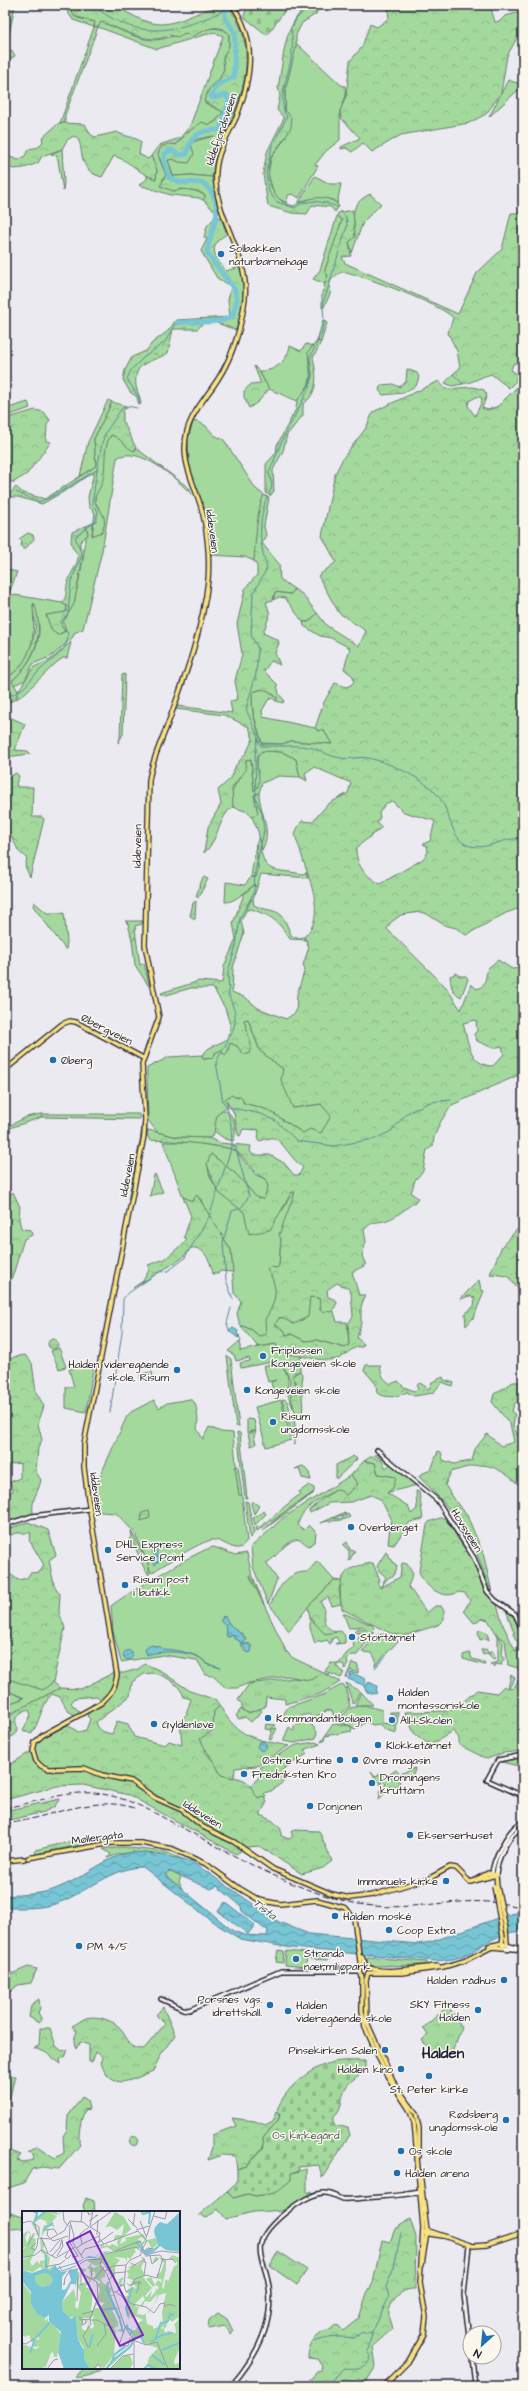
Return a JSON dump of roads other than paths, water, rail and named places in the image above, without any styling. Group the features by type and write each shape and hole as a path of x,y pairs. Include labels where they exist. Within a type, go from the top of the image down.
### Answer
{"main road":[{"name":"Iddefjordsveien","path":"224,215 216,181 216,169 239,109 251,52 245,25 233,6"},
{"name":"Iddeveien","path":"224,215 244,271 245,299 242,319 228,360 192,417 186,435 188,473 203,515 208,579 193,650 154,758 149,780 145,945 159,1012 156,1027 143,1058 142,1068 145,1119 144,1136 85,1438 84,1467 117,1668 116,1680 112,1691 101,1702 38,1739 33,1751 36,1761 49,1769 84,1768 102,1775 131,1780 155,1798 182,1810 203,1827 234,1842 277,1871 332,1894 361,1898 430,1878 452,1867 470,1882 482,1875 493,1875"},
{"name":"Øbergveien","path":"5,1070 62,1024 70,1021 143,1058"},
{"name":"Møllergata","path":"5,1861 26,1859 112,1842 158,1846 193,1858 249,1895 274,1903 317,1900 343,1906 352,1915 360,1955"},
{"path":"361,1971 368,1974 406,1973 457,1963 494,1946 503,1948 507,1945 493,1875"},
{"path":"485,1950 491,1945 502,1943 505,1937"},
{"path":"360,1955 367,1967 368,1974 367,2022 395,2085 411,2104 417,2119 420,2192"},
{"path":"360,1955 362,2011 365,2027 388,2078 412,2116 426,2233 420,2283 426,2317 424,2334 408,2362 384,2386"},
{"path":"361,1971 367,1967 399,1970 457,1963"},
{"path":"426,2233 446,2236 469,2245 487,2245 523,2233"}],"street":[{"name":"Hovsveien","path":"377,1450 437,1500 474,1558 487,1591 495,1600 515,1614 523,1632"},
{"path":"5,1525 32,1516 90,1509"},
{"path":"523,1754 502,1758 495,1763 487,1780 523,1796"},
{"path":"493,1875 494,1862 508,1836 516,1826 523,1822"},
{"path":"493,1875 502,1854 514,1835 523,1827"},
{"path":"502,1943 523,1950"},
{"path":"502,1943 503,1948 523,1950"},
{"path":"161,1999 183,2010 189,2010 281,1971 361,1971"},
{"path":"231,2386 256,2353 268,2319 270,2292 260,2257 261,2244 266,2232 283,2215 314,2195 327,2193 340,2198 348,2199 420,2192"},
{"path":"468,2325 464,2295 469,2245"},
{"path":"473,2365 475,2386"}],"water":[{"path":"233,1328 238,1331 237,1334 240,1336 238,1338 229,1331"},
{"path":"155,1546 158,1546 156,1554 160,1560 155,1565 153,1562 155,1558 152,1549"},
{"path":"225,1616 229,1624 247,1640 242,1643 246,1645 248,1643 252,1646 251,1652 248,1653 240,1641 233,1638 235,1635 227,1637 225,1625 220,1621"},
{"path":"151,1645 161,1647 163,1649 181,1651 196,1656 179,1652 161,1652 147,1655 145,1649"},
{"path":"126,1651 130,1651 132,1655 130,1659 126,1659 124,1657 124,1653"},
{"path":"351,1672 365,1679 366,1685 369,1682 377,1686 376,1694 367,1692 363,1685 348,1679"},
{"path":"262,1741 267,1746 262,1751 257,1746"},
{"name":"Tista","path":"133,1852 156,1854 191,1861 279,1922 309,1934 418,1944 431,1942 506,1915 521,1912 523,1912 523,1932 515,1932 499,1936 460,1957 436,1961 292,1948 240,1939 213,1922 143,1867 122,1871 100,1881 68,1899 52,1905 32,1908 5,1908 5,1896 33,1894 54,1890 105,1862 123,1854","holes":["169,1871 211,1889 217,1886 241,1906 242,1911 263,1928 268,1930 267,1936 244,1935 233,1931 165,1875"]},
{"path":"225,1902 255,1925 248,1934 218,1911"}],"waterway":[{"path":"72,5 75,10 81,10 93,5 109,17 125,25 141,29 158,30 190,24 225,10"},
{"path":"178,323 214,322 228,318 233,315 237,300 235,290 207,253 217,208 211,192 203,183 179,182 169,178 164,157 164,154 171,150 180,155 187,154 190,142 198,134 202,132 220,130 229,101 227,95 212,98 211,96 217,85 234,77 235,32 225,18 225,10 231,5"},
{"path":"293,26 296,19 311,5"},
{"path":"291,29 292,51 283,93 284,109 287,117 272,146 266,173 269,192 277,202 295,208 305,202 321,202 338,207"},
{"path":"269,494 272,486 269,473 281,443 309,388 312,376 310,357 321,335 324,323 323,304 347,226 346,217 340,211"},
{"path":"139,405 139,398 127,379 131,370 144,357 165,342 175,324 178,323"},
{"path":"16,492 39,502 51,497 97,470 102,443 106,432 122,408 127,406 137,408"},
{"path":"5,697 20,691 42,668 57,656 65,646 68,633 63,629 60,622 68,614 71,582 82,555 75,537 96,521 98,511 92,505 97,470"},
{"path":"110,1412 122,1333 123,1299 127,1294 159,1272 168,1271 184,1259 209,1217 232,1146 231,1125 227,1107 223,1102 216,1062 232,1033 235,1023 235,1012 229,996 228,972 236,946 240,918 254,892 255,872 264,831 262,813 256,798 255,756 258,737 246,709 256,674 258,649 251,635 253,594 267,568 261,541 262,515 267,497"},
{"path":"258,738 261,746 294,746 313,748 337,757 377,760 406,772 433,790 439,797 446,809 457,836 467,845 482,847 509,840 523,839"},
{"path":"228,1107 261,1114 276,1121 297,1141 334,1146 375,1139 391,1131 407,1113 430,1102 451,1100"},
{"path":"233,1146 235,1146 249,1196 241,1208 232,1211 223,1242 226,1280 233,1299"},
{"path":"229,1330 227,1323 231,1308"},
{"path":"238,1336 241,1339 240,1344"},
{"path":"375,1668 387,1655"},
{"path":"368,2351 372,2333 389,2297 386,2287 394,2267 401,2233"},
{"path":"314,2342 334,2337 354,2338 362,2332 367,2334 372,2333"},
{"path":"325,2386 345,2368 357,2368 366,2364 371,2357 368,2353"}],"railway":[{"path":"5,1808 71,1794 94,1793 107,1795 120,1798 145,1808 288,1882 308,1890 349,1902 371,1906 393,1907 457,1902 479,1902 501,1903 523,1908"},
{"path":"5,1824 70,1809 102,1804 118,1804 134,1808"}],"place":[{"name":"Solbakken naturbarnehage","path":"221,254"},
{"name":"Øberg","path":"53,1060"},
{"name":"Friplassen Kongeveien skole","path":"263,1356"},
{"name":"Halden videregående skole, Risum","path":"177,1370"},
{"name":"Kongeveien skole","path":"247,1390"},
{"name":"Risum ungdomsskole","path":"273,1422"},
{"name":"Overberget","path":"351,1527"},
{"name":"DHL Express Service Point","path":"108,1550"},
{"name":"Risum post i butikk","path":"125,1585"},
{"name":"Stortårnet","path":"352,1637"},
{"name":"Halden montessoriskole","path":"390,1698"},
{"name":"Kommandantboligen","path":"268,1718"},
{"name":"All-I-Skolen","path":"392,1720"},
{"name":"Gyldenløve","path":"154,1724"},
{"name":"Klokketårnet","path":"378,1745"},
{"name":"Østre kurtine","path":"340,1760"},
{"name":"Øvre magasin","path":"355,1760"},
{"name":"Fredriksten Kro","path":"244,1774"},
{"name":"Dronningens kruttårn","path":"372,1783"},
{"name":"Donjonen","path":"310,1806"},
{"name":"Ekserserhuset","path":"410,1835"},
{"name":"Immanuels kirke","path":"446,1881"},
{"name":"Halden moské","path":"335,1916"},
{"name":"Coop Extra","path":"389,1930"},
{"name":"PM 4/5","path":"79,1946"},
{"name":"Stranda nærmiljøpark","path":"296,1959"},
{"name":"Halden rådhus","path":"504,1980"},
{"name":"Porsnes vgs. idrettshall.","path":"270,2005"},
{"name":"SKY Fitness Halden","path":"478,2010"},
{"name":"Halden videregående skole","path":"288,2011"},
{"name":"Pinsekirken Salen","path":"385,2050"},
{"name":"Halden kino","path":"401,2069"},
{"name":"St. Peter kirke","path":"429,2076"},
{"name":"Rødsberg ungdomsskole","path":"506,2120"},
{"name":"Os skole","path":"401,2151"},
{"name":"Halden arena","path":"397,2173"}],"district":[{"name":"Halden","path":"443,2053"}],"park label":[{"name":"Os kirkegård","path":"306,2135"}]}
